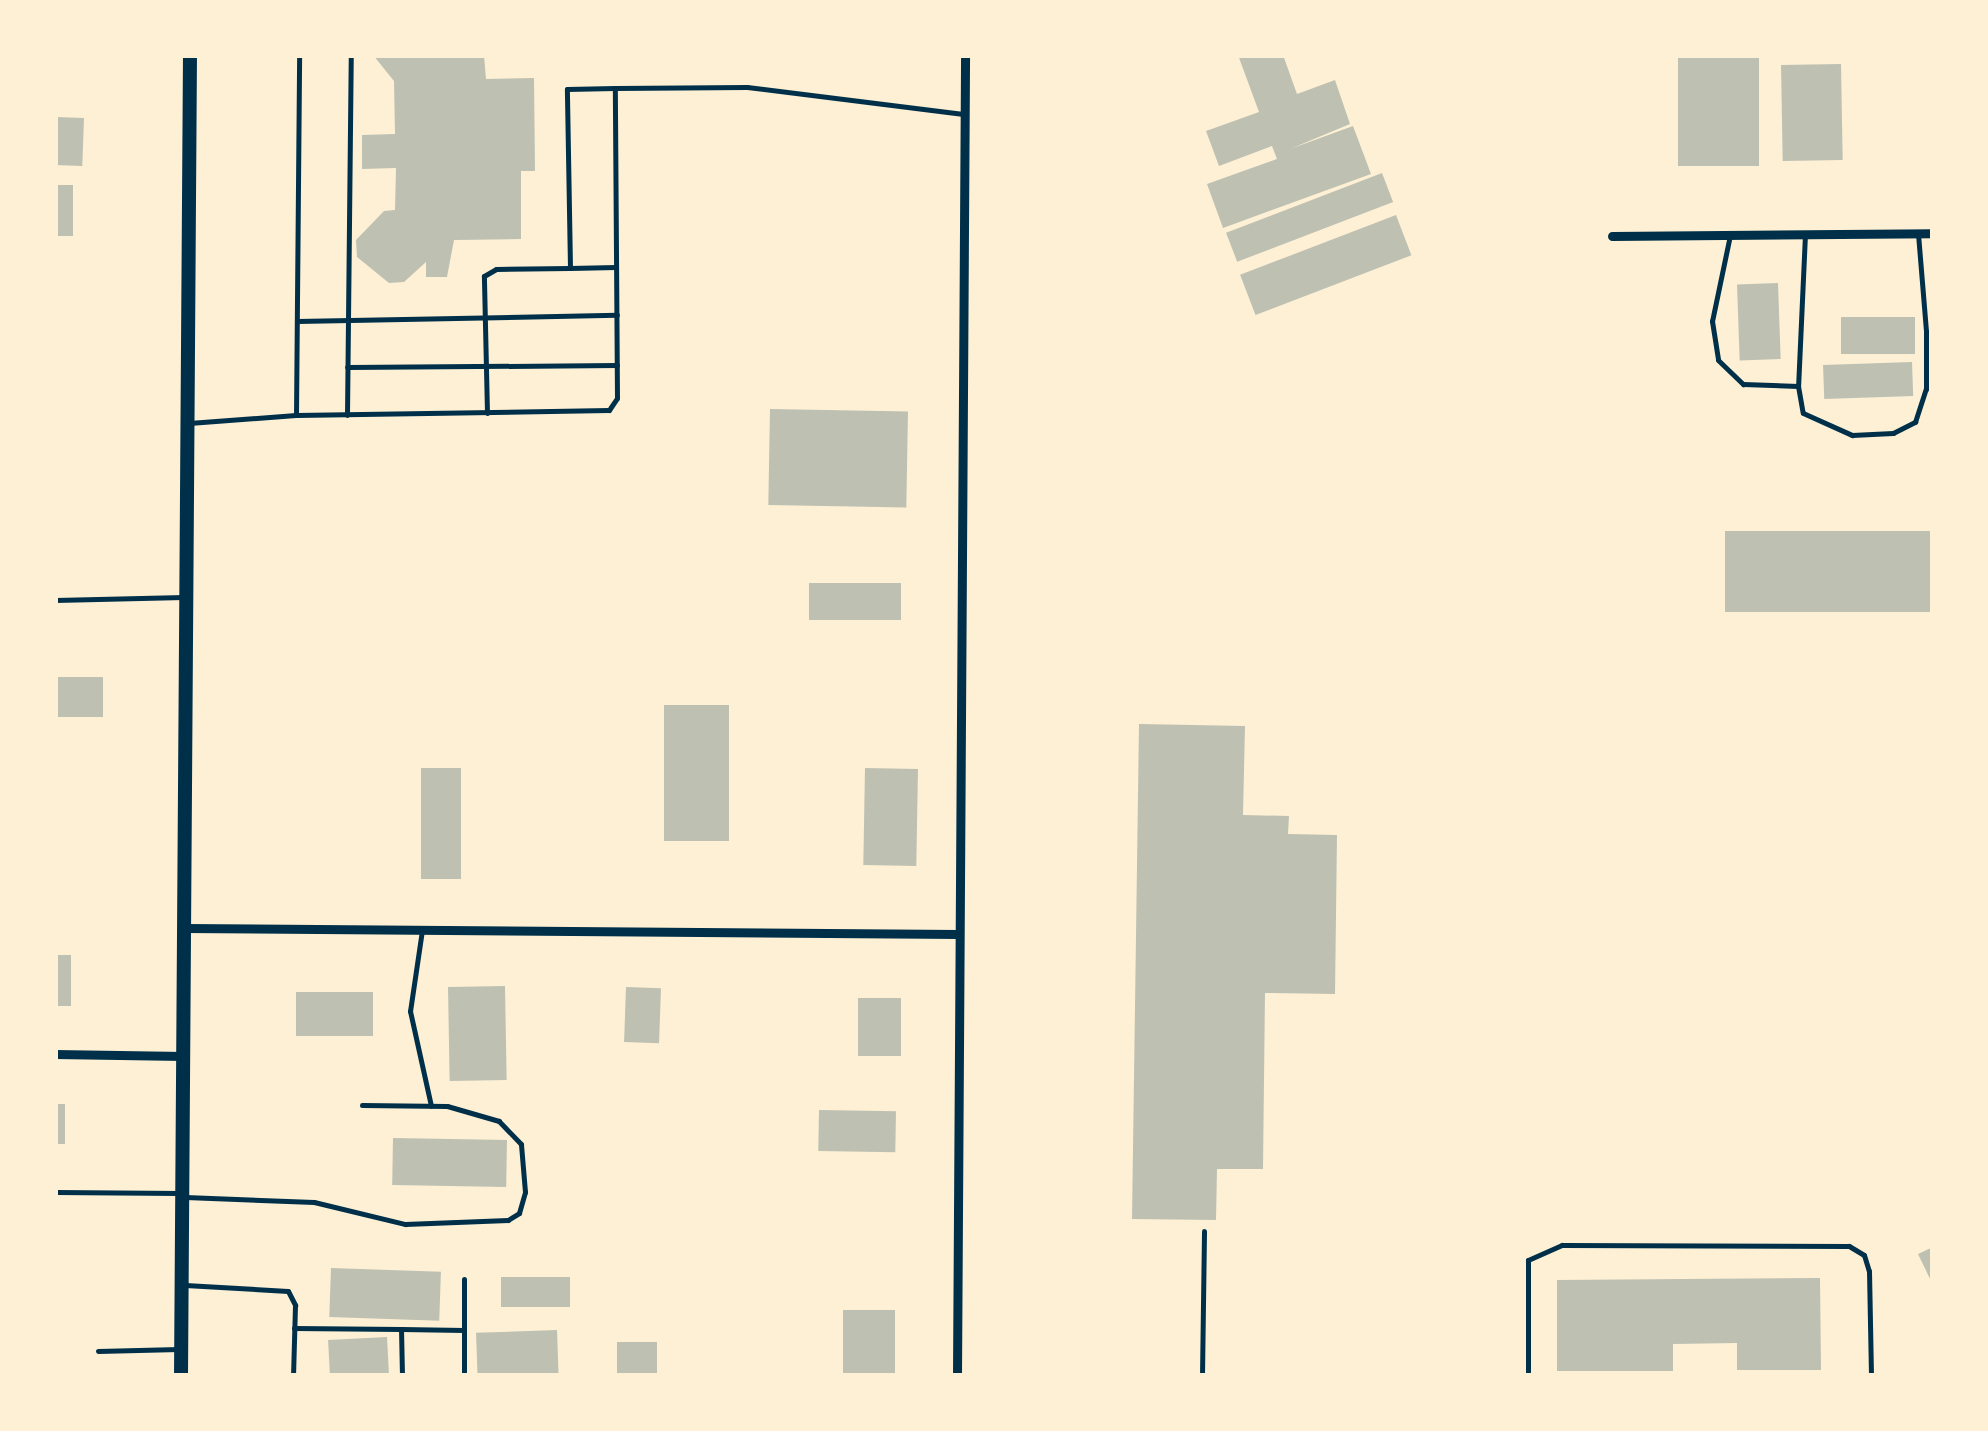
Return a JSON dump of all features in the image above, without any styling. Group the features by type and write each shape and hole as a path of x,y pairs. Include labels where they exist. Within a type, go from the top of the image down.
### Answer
{"main road":[{"path":"181,1376 190,55"}],"street":[{"path":"957,1376 966,55"},
{"path":"1612,236 1933,233"},
{"path":"184,928 958,934"},
{"path":"55,1054 183,1056"}],"lane":[{"path":"296,415 300,55"},
{"path":"347,415 351,55"},
{"path":"570,268 568,88 746,87 965,114"},
{"path":"188,423 296,415 609,410 617,398 614,88"},
{"path":"1805,234 1798,386 1803,412 1852,435 1893,433 1916,422 1926,390 1926,331 1918,233"},
{"path":"1730,235 1712,321 1718,360 1743,384 1798,386"},
{"path":"486,414 486,271 616,267"},
{"path":"297,321 616,315"},
{"path":"347,367 617,365"},
{"path":"55,600 186,597"},
{"path":"422,930 410,1011 431,1106"},
{"path":"55,1192 314,1202 405,1224 508,1220 519,1213 525,1192 520,1144 500,1122 431,1106 362,1106"},
{"path":"1202,1376 1204,1231"},
{"path":"1528,1376 1528,1260 1562,1246 1848,1246 1864,1255 1869,1271 1871,1376"},
{"path":"464,1279 464,1376"},
{"path":"182,1285 288,1290 294,1328 293,1376"},
{"path":"294,1328 464,1330"},
{"path":"402,1330 402,1376"},
{"path":"98,1350 182,1350"}],"building":[{"path":"373,55 484,55 486,79 534,78 535,171 521,171 521,239 454,240 447,277 426,277 426,262 404,282 389,283 357,257 356,240 384,211 395,210 396,168 362,169 362,135 395,134 394,81"},
{"path":"1238,55 1283,55 1297,94 1335,80 1350,124 1290,149 1353,126 1371,174 1223,228 1207,184 1277,159 1272,146 1219,166 1206,131 1259,112"},
{"path":"1678,55 1759,55 1759,166 1678,166"},
{"path":"1841,64 1843,160 1783,161 1781,65"},
{"path":"55,117 84,118 82,166 55,165"},
{"path":"1382,173 1393,202 1237,262 1226,233"},
{"path":"55,185 73,185 73,236 55,236"},
{"path":"1396,215 1411,255 1256,315 1240,275"},
{"path":"1778,283 1781,359 1740,360 1737,284"},
{"path":"1841,317 1915,317 1915,354 1841,354"},
{"path":"1912,362 1913,396 1824,399 1823,365"},
{"path":"770,409 908,411 906,507 768,505"},
{"path":"1725,531 1933,531 1933,612 1725,612"},
{"path":"809,583 901,583 901,620 809,620"},
{"path":"55,677 103,677 103,717 55,717"},
{"path":"664,705 729,705 729,841 664,841"},
{"path":"1139,724 1245,726 1243,815 1289,816 1288,834 1337,835 1335,994 1265,993 1263,1169 1217,1169 1216,1220 1132,1219"},
{"path":"421,768 461,768 461,879 421,879"},
{"path":"865,768 918,769 916,866 863,865"},
{"path":"55,955 71,955 71,1006 55,1006"},
{"path":"505,986 507,1080 450,1081 448,987"},
{"path":"626,987 661,988 659,1043 624,1042"},
{"path":"296,992 373,992 373,1036 296,1036"},
{"path":"858,998 901,998 901,1056 858,1056"},
{"path":"55,1104 65,1104 65,1144 55,1144"},
{"path":"819,1110 896,1111 895,1152 818,1151"},
{"path":"393,1138 507,1140 506,1187 392,1185"},
{"path":"1933,1247 1933,1285 1918,1254"},
{"path":"331,1268 441,1272 439,1321 329,1317"},
{"path":"501,1277 570,1277 570,1307 501,1307"},
{"path":"1820,1278 1821,1370 1737,1370 1737,1343 1673,1344 1673,1371 1557,1371 1557,1280"},
{"path":"843,1310 895,1310 895,1373 843,1373"},
{"path":"557,1330 559,1376 478,1376 476,1333"},
{"path":"387,1337 389,1374 330,1376 328,1340"},
{"path":"617,1342 657,1342 657,1376 617,1376"}]}
